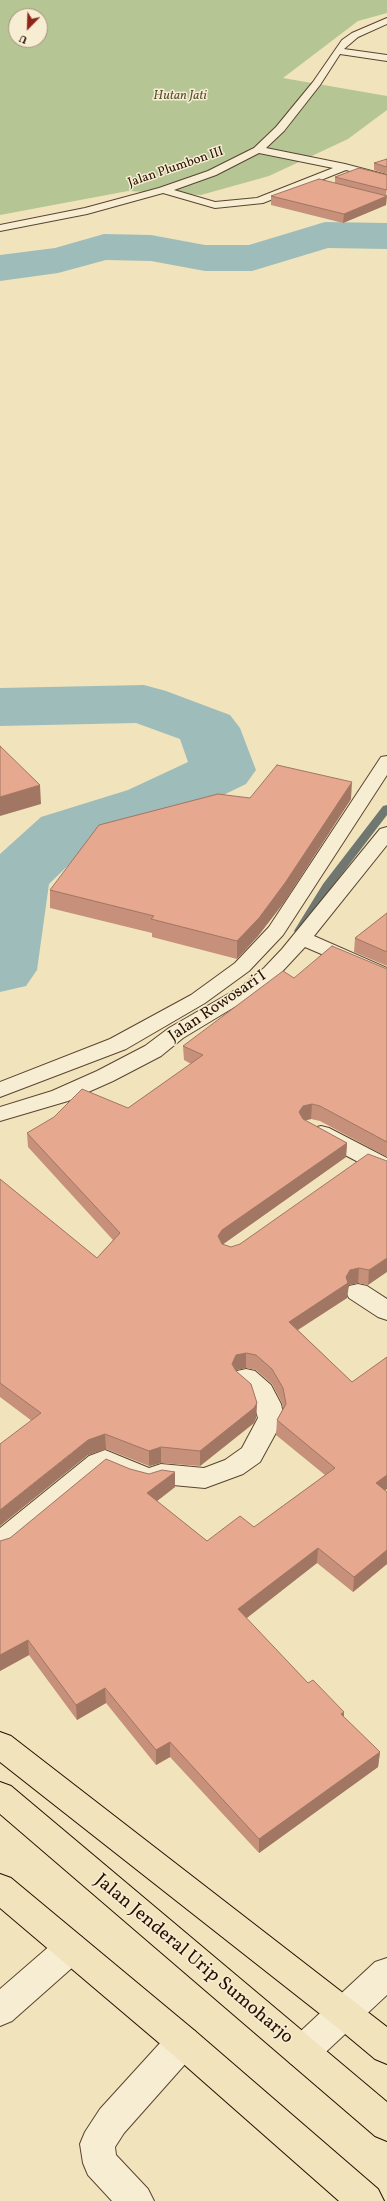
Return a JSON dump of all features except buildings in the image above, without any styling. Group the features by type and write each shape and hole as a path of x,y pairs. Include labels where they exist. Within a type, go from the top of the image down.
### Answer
{"highway":[{"path":"0,1745 345,2013 387,2048"},
{"name":"Jalan Jenderal Urip Sumoharjo","path":"0,1795 387,2124"},
{"path":"0,1888 183,2042 366,2201"}],"street":[{"name":"Jalan Plumbon III","path":"0,228 42,222 163,190 212,173 258,150 280,129 317,83 337,51 354,35 387,21"},
{"path":"337,51 387,58"},
{"path":"258,150 345,167 387,178"},
{"path":"163,190 201,202 230,204 259,202 345,167"},
{"path":"370,173 387,169"},
{"path":"311,182 326,186"},
{"name":"Jalan Rowosari I","path":"0,1090 118,1044 198,999 242,968 276,931 387,761"},
{"name":"Jalan Rowosari I","path":"0,1114 60,1096 105,1076 153,1051 176,1033 249,990 271,972 302,938 387,833"},
{"path":"302,938 387,976"},
{"path":"312,1127 387,1168"},
{"path":"346,1170 365,1157"},
{"path":"358,1292 384,1304"},
{"path":"0,1544 98,1463 105,1460 140,1476 150,1478 161,1474 205,1478 234,1467 251,1455 271,1418 268,1404 262,1392 246,1378"},
{"path":"0,2010 71,1948"},
{"path":"302,2052 387,1973"},
{"path":"136,2201 100,2163 97,2144 112,2121 183,2042"}],"green space":[{"name":"Hutan Jati","path":"0,0 387,0 387,13 358,21 283,78 387,96 387,110 348,139 269,176 201,195 128,191 0,215"}],"waterway":[{"path":"0,268 58,260 104,247 151,248 205,258 252,258 325,235 387,236"},
{"path":"0,707 27,705 144,704 208,728 223,770 152,804 65,831 15,878 0,970"},
{"path":"300,931 327,886 387,808"}]}
